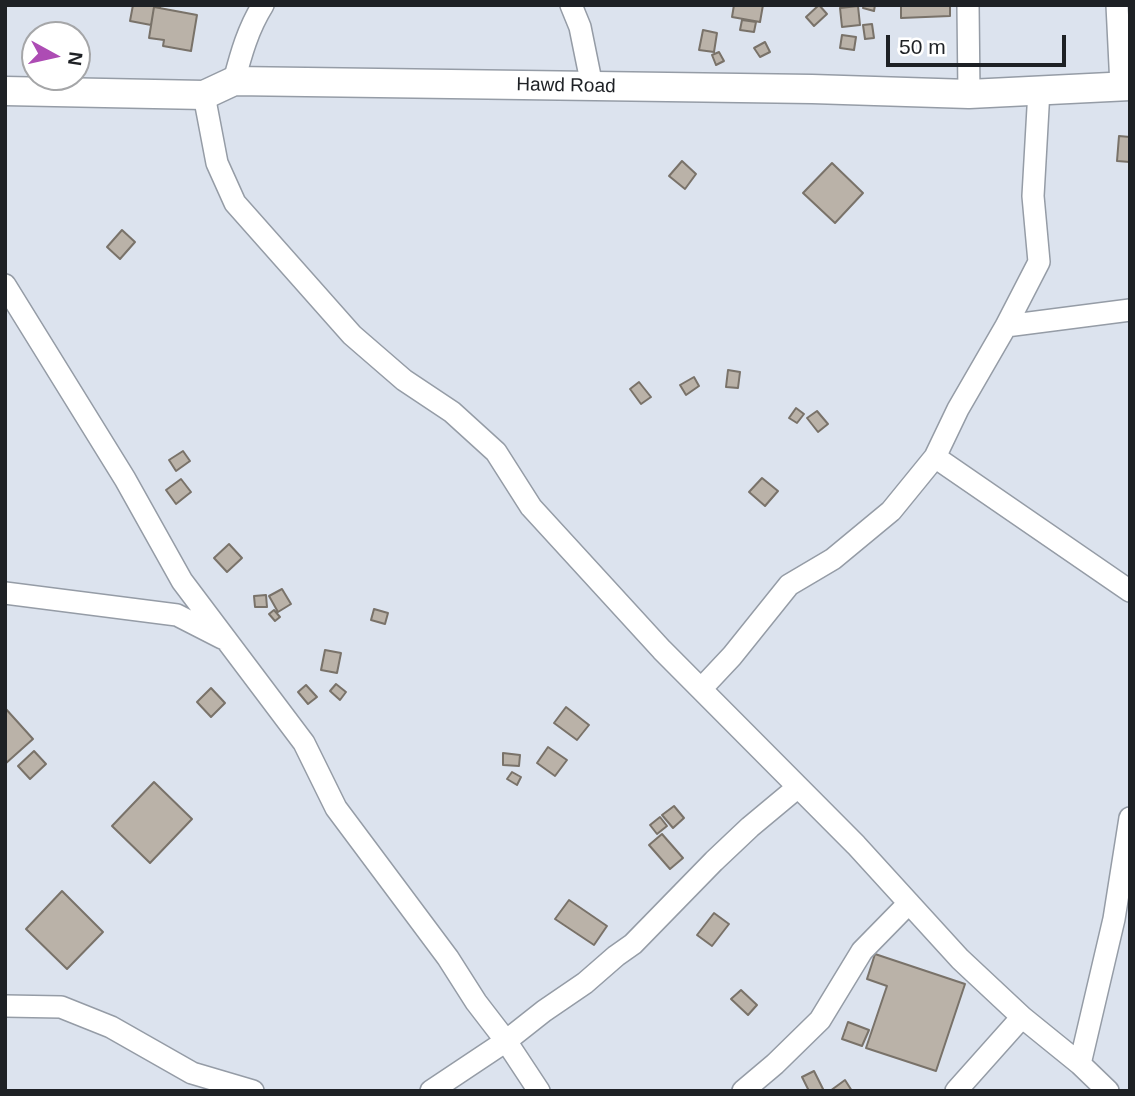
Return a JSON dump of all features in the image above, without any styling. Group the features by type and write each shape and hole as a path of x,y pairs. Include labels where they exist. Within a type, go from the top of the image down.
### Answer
{"main road":[{"name":"Hawd Road","path":"5,91 204,95 234,80 969,94 1125,86"}],"street":[{"path":"234,80 241,51 263,5"},
{"path":"571,5 580,27 592,86"},
{"path":"968,5 969,94"},
{"path":"1117,5 1125,86"},
{"path":"701,689 732,656 789,585 833,559 891,511 935,457 958,409 1039,262 1033,197 1039,90"},
{"path":"204,95 217,163 235,203 352,335 404,380 452,412 496,452 531,507 662,650 856,845 960,959 1108,1091"},
{"path":"5,285 125,479 182,581 304,743 336,808 432,937 539,1091"},
{"path":"1006,326 1130,310"},
{"path":"935,457 1130,591"},
{"path":"5,593 177,615 226,641"},
{"path":"432,1091 506,1041 633,944 714,861 798,787"},
{"path":"1080,1064 1114,919 1130,818"},
{"path":"743,1091 820,1020 862,951 909,903"},
{"path":"5,1006 61,1007 111,1027 192,1073 253,1091"},
{"path":"957,1091 1022,1017"}],"building":[{"path":"133,5 161,5 160,8 154,7 151,25 130,21"},
{"path":"734,5 763,5 760,22 732,17"},
{"path":"819,5 827,14 814,26 806,17"},
{"path":"864,5 875,5 874,11 863,8"},
{"path":"901,5 950,5 950,16 901,18"},
{"path":"858,6 860,25 842,27 840,8"},
{"path":"154,7 197,15 191,51 163,46 164,40 149,38"},
{"path":"742,20 756,22 754,32 740,30"},
{"path":"872,24 874,38 865,39 863,25"},
{"path":"703,30 717,33 714,52 699,50"},
{"path":"842,35 856,37 854,50 840,48"},
{"path":"765,42 770,52 760,57 754,48"},
{"path":"719,52 724,61 716,65 712,55"},
{"path":"1119,136 1130,137 1130,162 1117,161"},
{"path":"682,161 696,174 685,189 669,176"},
{"path":"832,163 863,193 835,223 803,193"},
{"path":"122,230 135,242 120,259 107,247"},
{"path":"728,370 740,372 738,388 726,387"},
{"path":"694,377 699,386 686,395 680,385"},
{"path":"639,382 651,397 641,404 630,389"},
{"path":"796,408 804,414 797,423 789,418"},
{"path":"817,411 828,424 818,432 807,418"},
{"path":"183,451 190,461 176,471 169,460"},
{"path":"762,478 778,491 765,506 749,492"},
{"path":"181,479 191,492 176,504 166,490"},
{"path":"229,544 242,558 227,572 214,558"},
{"path":"282,589 291,604 278,612 269,596"},
{"path":"266,595 267,607 255,607 254,596"},
{"path":"374,609 388,613 385,624 371,620"},
{"path":"274,610 280,617 275,621 269,614"},
{"path":"325,650 341,653 337,673 321,670"},
{"path":"336,684 346,692 340,700 330,691"},
{"path":"306,685 317,697 308,704 298,692"},
{"path":"211,688 225,703 211,717 197,702"},
{"path":"566,707 589,725 577,740 554,723"},
{"path":"5,708 33,739 5,764"},
{"path":"548,747 567,760 555,776 537,763"},
{"path":"34,751 46,764 30,779 18,766"},
{"path":"503,753 520,755 519,766 503,765"},
{"path":"512,772 521,777 517,785 507,779"},
{"path":"154,782 192,819 150,863 112,826"},
{"path":"674,806 684,818 673,828 662,815"},
{"path":"660,817 667,826 657,834 650,825"},
{"path":"662,834 683,858 670,869 649,845"},
{"path":"62,891 103,932 67,969 26,929"},
{"path":"569,900 607,926 594,945 555,919"},
{"path":"714,913 729,924 712,946 697,935"},
{"path":"875,954 965,984 936,1071 866,1048 887,986 867,979"},
{"path":"741,990 757,1005 748,1015 731,999"},
{"path":"848,1022 869,1030 862,1046 842,1039"},
{"path":"814,1071 824,1091 809,1091 802,1077"},
{"path":"845,1080 852,1091 830,1091"}]}
